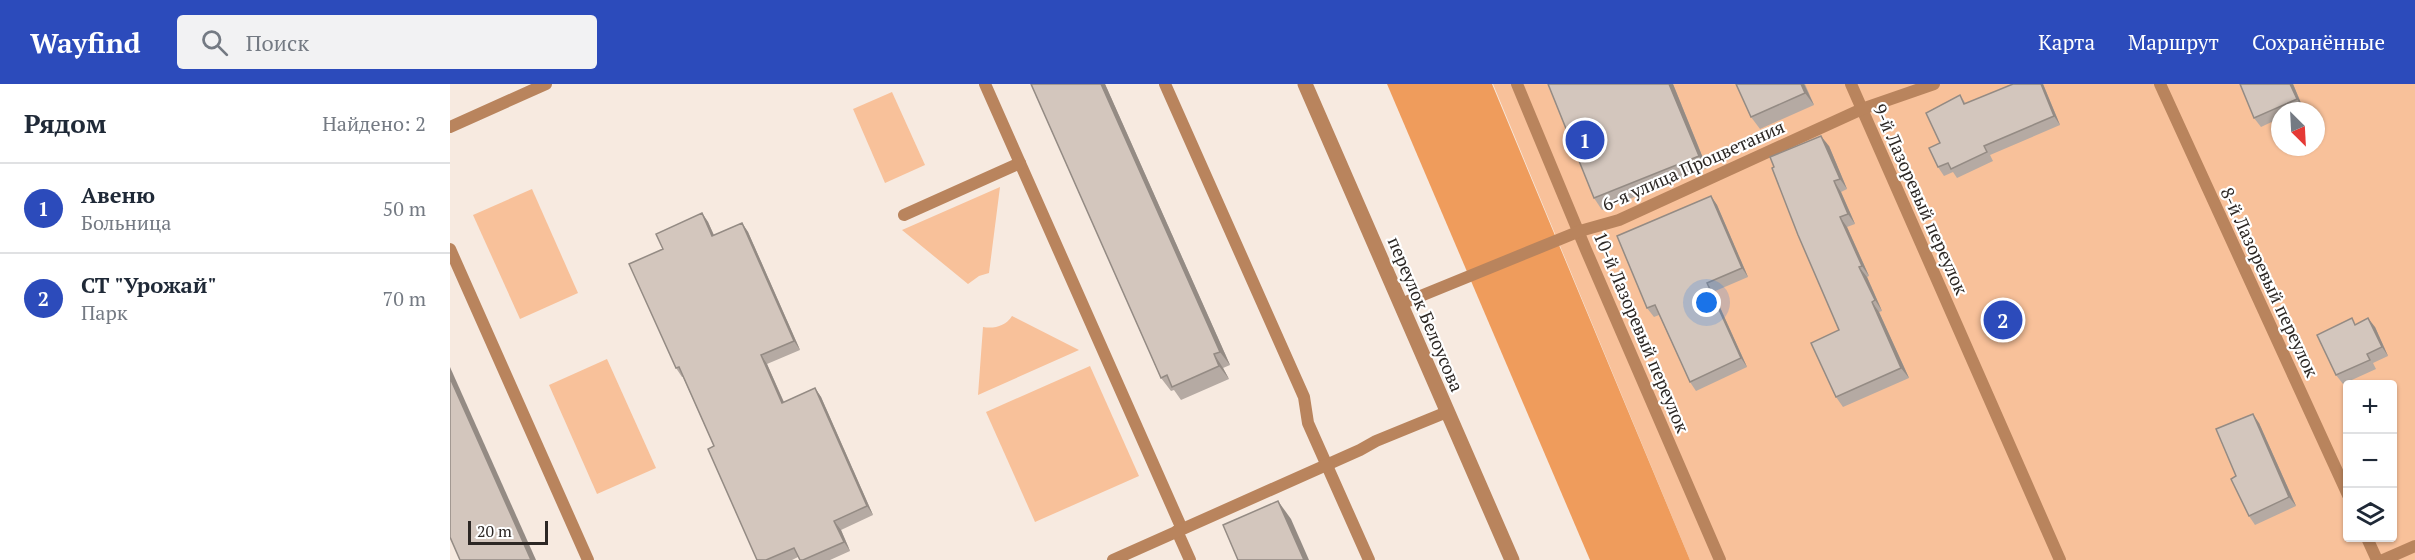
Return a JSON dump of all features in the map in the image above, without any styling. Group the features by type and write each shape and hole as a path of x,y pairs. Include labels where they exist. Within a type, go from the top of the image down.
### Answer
{"street":[{"name":"переулок Белоусова","path":"1305,84 1512,560"}],"lane":[{"path":"450,127 546,84"},
{"path":"985,84 1180,530 1190,560"},
{"path":"1165,84 1304,397 1308,423 1369,560"},
{"name":"10-й Лазоревый переулок","path":"1517,84 1720,560"},
{"name":"9-й Лазоревый переулок","path":"1851,84 2060,560"},
{"name":"6-я улица Процветания","path":"1401,304 1580,231 1619,220 1862,109 1934,84"},
{"name":"8-й Лазоревый переулок","path":"2160,84 2345,488"},
{"path":"904,215 1020,163"},
{"path":"450,249 588,560"},
{"path":"1113,560 1376,441 1447,412"},
{"path":"2369,542 2377,560"},
{"path":"2383,560 2415,546"}],"shaded area":[{"path":"1387,84 1492,84 1690,560 1590,560"},
{"path":"1493,84 2415,84 2415,560 1690,560"},
{"path":"892,92 925,165 885,183 853,109"},
{"path":"1000,187 989,273 979,276 968,284 902,230"},
{"path":"532,189 578,293 520,319 473,215"},
{"path":"1012,316 1079,350 978,395 983,327 999,326"},
{"path":"607,359 656,468 597,494 549,385"},
{"path":"1090,366 1139,476 1035,522 986,412"}],"building":[{"path":"1031,84 1101,84 1220,352 1214,354 1219,366 1172,387 1167,375 1161,378"},
{"path":"1548,84 1669,84 1699,156 1594,198"},
{"path":"1736,84 1801,84 1805,93 1751,117"},
{"path":"2013,84 2041,84 2054,116 1984,146 1987,152 1951,169 1948,163 1938,167 1929,148 1940,143 1926,113 1960,95 1964,104"},
{"path":"2240,84 2290,84 2297,99 2290,102 2271,102 2271,110 2254,118"},
{"path":"1821,136 1840,179 1834,181 1848,214 1840,217 1862,266 1859,267 1875,300 1872,302 1901,368 1836,397 1811,343 1839,330 1798,235 1772,168 1774,167 1770,157"},
{"path":"1711,196 1742,268 1707,283 1741,358 1690,382 1655,305 1647,308 1617,236"},
{"path":"702,213 712,236 742,223 794,341 761,355 782,403 815,388 867,506 834,521 844,542 803,560 800,560 794,548 766,560 757,560 708,449 714,446 629,264 663,249 656,234"},
{"path":"2352,318 2355,325 2368,318 2382,347 2367,354 2370,360 2336,375 2317,335"},
{"path":"450,378 531,560 460,560 450,537"},
{"path":"2253,414 2289,497 2249,516 2231,479 2236,476 2216,429"},
{"path":"1278,501 1304,560 1238,560 1223,525"}],"place":[{"name":"Авеню","path":"1585,140"},
{"name":"СТ \"Урожай\"","path":"2003,320"}]}
